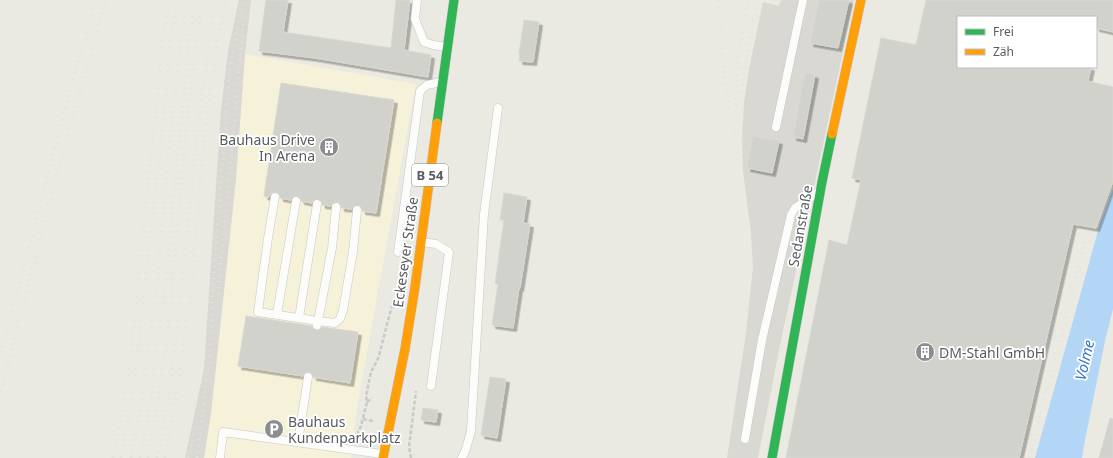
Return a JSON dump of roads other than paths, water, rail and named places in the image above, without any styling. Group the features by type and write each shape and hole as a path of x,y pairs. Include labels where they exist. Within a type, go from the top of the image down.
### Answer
{"main road":[{"name":"Eckeseyer Straße","path":"383,456 405,350 415,287 454,0"},
{"name":"Sedanstraße","path":"772,458 821,191 861,0"}],"lane":[{"path":"417,0 415,19 424,42 447,47"},
{"path":"776,127 803,0"},
{"path":"398,252 408,224 420,91 427,85 443,81"},
{"path":"462,458 471,431 484,214 498,108"},
{"path":"745,439 762,340 791,215 795,208 821,191"},
{"path":"275,198 258,312 299,318 317,324 335,323 340,319 352,252 357,210"},
{"path":"277,314 296,201"},
{"path":"299,318 317,204"},
{"path":"317,324 332,248 336,207"},
{"path":"408,224 422,232"},
{"path":"421,242 436,244 449,252 431,386"},
{"path":"298,442 308,377"},
{"path":"220,458 223,432 355,450 383,456"}],"water":[{"name":"Volme","path":"1113,189 1113,309 1105,341 1082,458 1035,458 1099,227"}],"railway":[{"path":"0,358 95,0"},
{"path":"0,397 57,173 106,0"},
{"path":"113,458 126,391 163,36 170,0"},
{"path":"121,458 134,389 161,143 171,35 178,0"},
{"path":"131,458 143,394 158,273 169,148 187,0"},
{"path":"140,458 151,398 166,276 189,42 195,0"},
{"path":"148,458 169,323 189,104 203,0"},
{"path":"157,458 168,403 208,47 217,0"},
{"path":"165,458 175,404 192,282 203,154 216,48 226,0"},
{"path":"197,458 210,354 213,286 229,75 243,0"},
{"path":"719,0 723,64 731,119"},
{"path":"737,165 737,74 741,37 748,1"},
{"path":"741,92 757,2"},
{"path":"218,294 244,17"},
{"path":"1029,458 1089,226"},
{"path":"188,458 196,425"}],"place":[{"name":"Bauhaus Drive In Arena","path":"329,147"},
{"name":"DM-Stahl GmbH","path":"925,352"},
{"name":"Bauhaus Kundenparkplatz","path":"274,429"}]}
